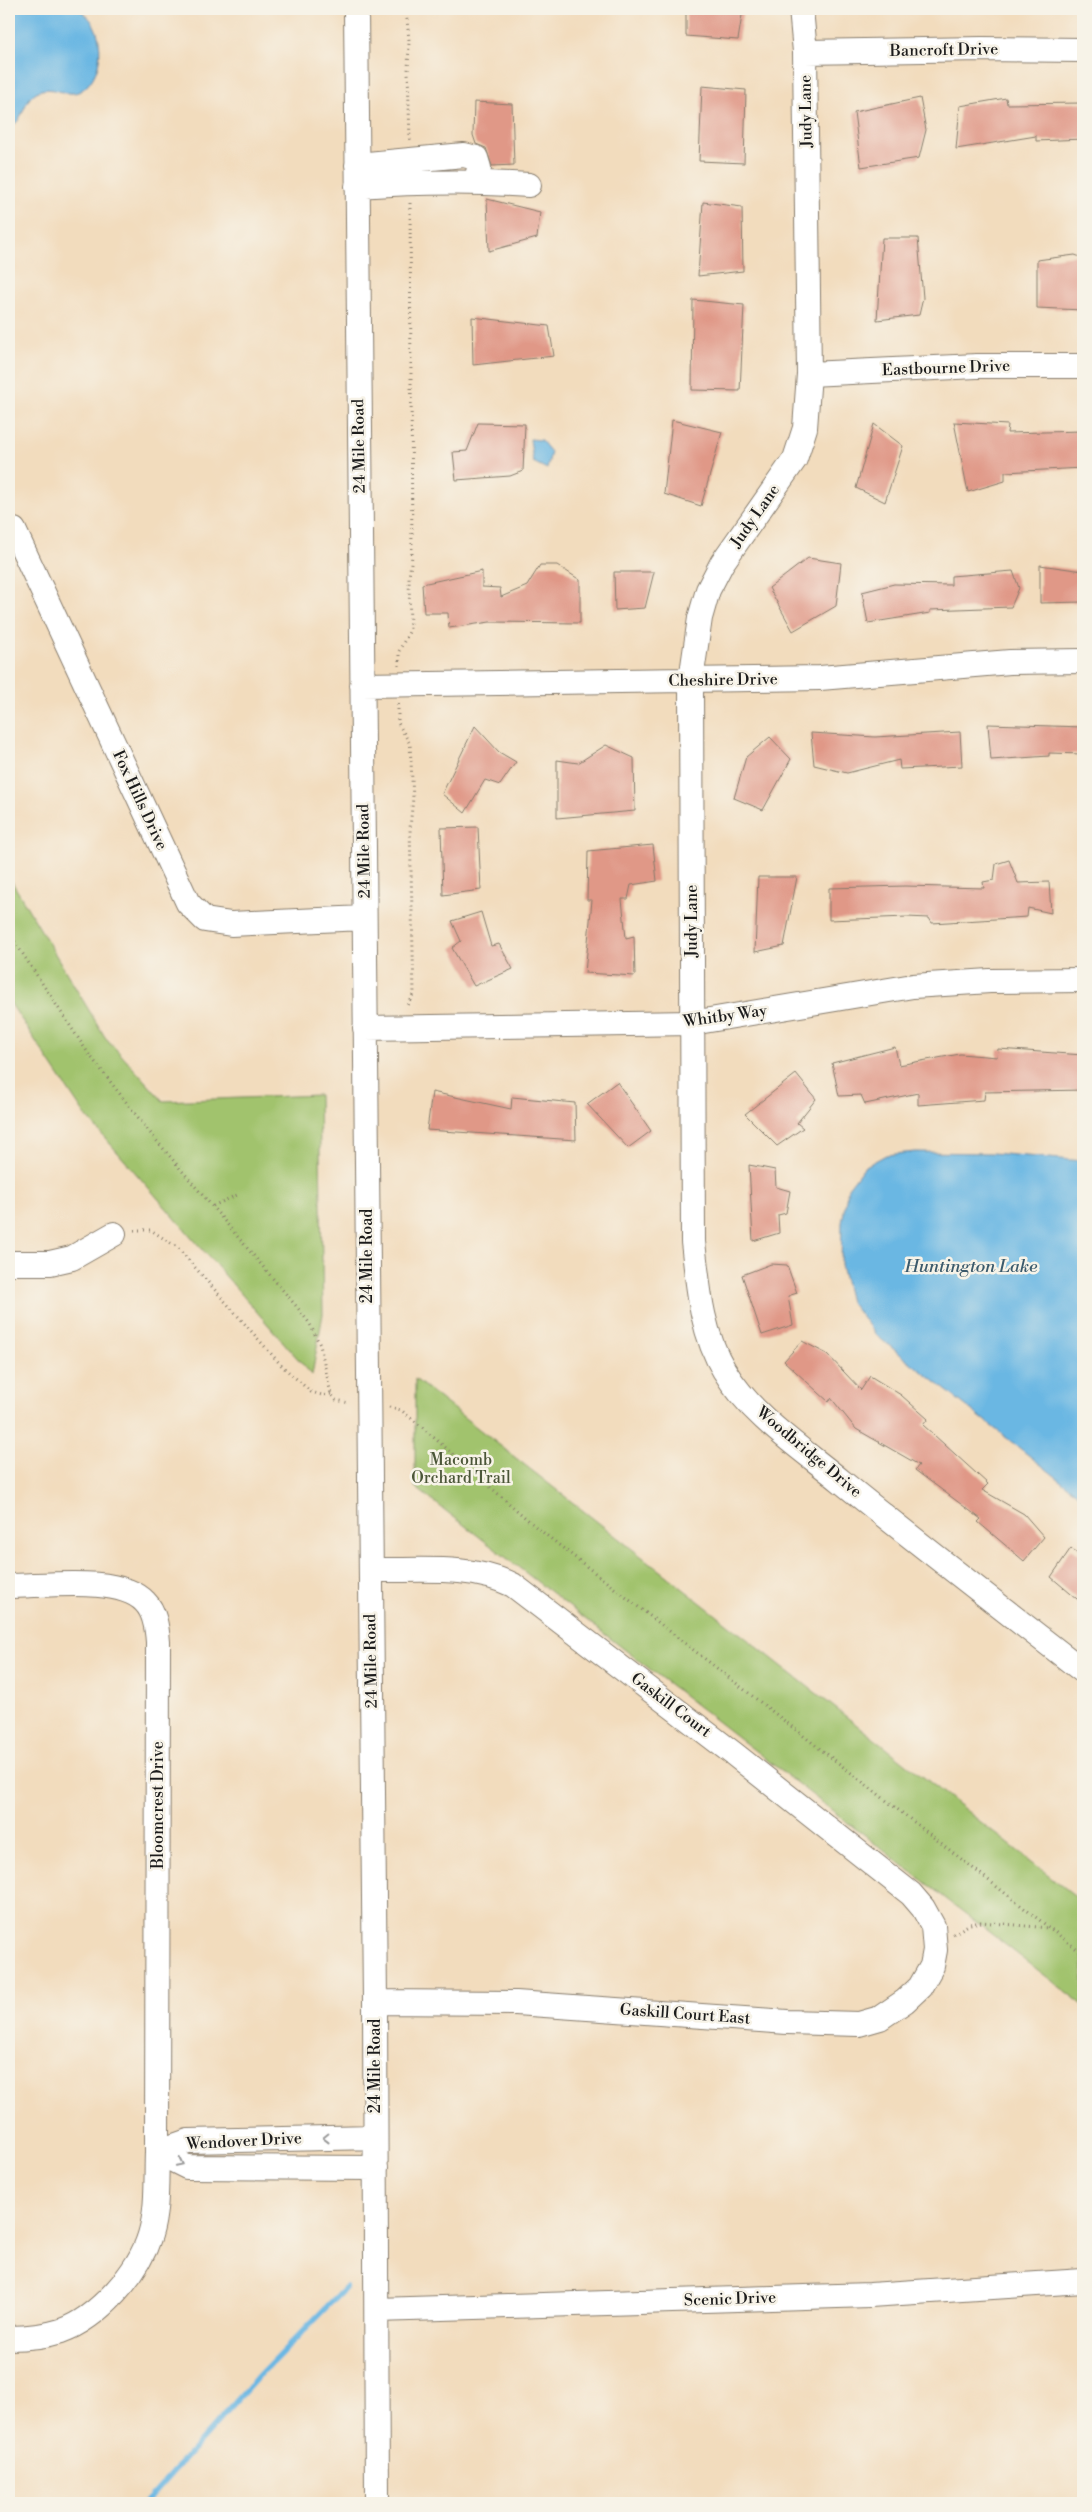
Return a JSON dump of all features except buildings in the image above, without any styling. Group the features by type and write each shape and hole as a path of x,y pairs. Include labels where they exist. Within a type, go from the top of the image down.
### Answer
{"street":[{"name":"24 Mile Road","path":"356,9 375,2002 377,2503"},
{"name":"Judy Lane","path":"692,1023 691,680 700,618 708,590 722,563 795,459 805,428 809,374 805,52 801,9"},
{"name":"Bancroft Drive","path":"805,52 982,49 1083,50"},
{"path":"357,176 411,158 464,155 476,158 478,168 476,182"},
{"path":"357,176 411,183 476,182 529,185"},
{"name":"Eastbourne Drive","path":"809,374 977,366 1083,366"},
{"name":"Fox Hills Drive","path":"14,530 188,903 204,920 231,924 364,918"},
{"name":"Cheshire Drive","path":"362,685 820,678 1010,662 1083,661"},
{"name":"Whitby Way","path":"365,1028 692,1023 913,986 990,981 1083,980"},
{"name":"Woodbridge Drive","path":"692,1023 693,1242 697,1279 707,1332 723,1369 734,1385 770,1424 899,1528 1083,1671"},
{"path":"9,1263 50,1262 72,1258 114,1234"},
{"name":"Gaskill Court","path":"370,1570 474,1572 496,1577 513,1585 734,1754 911,1894 923,1908 934,1936"},
{"name":"Bloomcrest Drive","path":"9,1586 103,1585 125,1589 145,1602 155,1620 158,1642 157,2152 155,2207 150,2236 140,2259 124,2282 95,2311 62,2330 38,2336 9,2338"},
{"name":"Gaskill Court East","path":"375,2002 516,2003 787,2022 860,2024 880,2018 905,2001 920,1987 932,1966 934,1936"},
{"name":"Wendover Drive","path":"157,2152 188,2141 375,2137"},
{"name":"Wendover Drive","path":"157,2152 187,2167 376,2168"},
{"name":"Scenic Drive","path":"376,2310 870,2294 1083,2281"}],"path":[{"path":"406,9 409,40 408,71 411,158"},
{"path":"404,1027 403,1011 414,993 410,828 413,798 410,744 398,723 399,651 410,630 409,577 412,556 411,183"},
{"path":"9,933 88,1053 151,1134 310,1324 320,1345 331,1394 336,1400 352,1404 365,1403 368,1405 393,1407 401,1410 536,1527 1083,1954"},
{"path":"213,1206 239,1194"},
{"path":"114,1234 141,1229 151,1230 178,1248 282,1366 311,1392 322,1395 331,1394"},
{"path":"934,1936 970,1924 1050,1928"}],"green space":[{"path":"9,877 105,1037 163,1101 319,1095 323,1314 312,1375 85,1115 9,1001"},
{"name":"Macomb Orchard Trail","path":"415,1379 1083,1902 1083,2005 415,1487"}],"water":[{"path":"56,7 77,9 87,15 94,24 100,48 96,72 82,90 71,93 47,89 35,93 28,101 18,121 9,128 9,13 12,9"},
{"path":"530,439 541,440 551,452 547,469 533,462"},
{"name":"Huntington Lake","path":"915,1152 992,1153 1083,1161 1083,1498 877,1336 850,1302 841,1265 842,1223 848,1188 864,1167 886,1155"}],"waterway":[{"path":"145,2503 257,2378 346,2287"}]}
